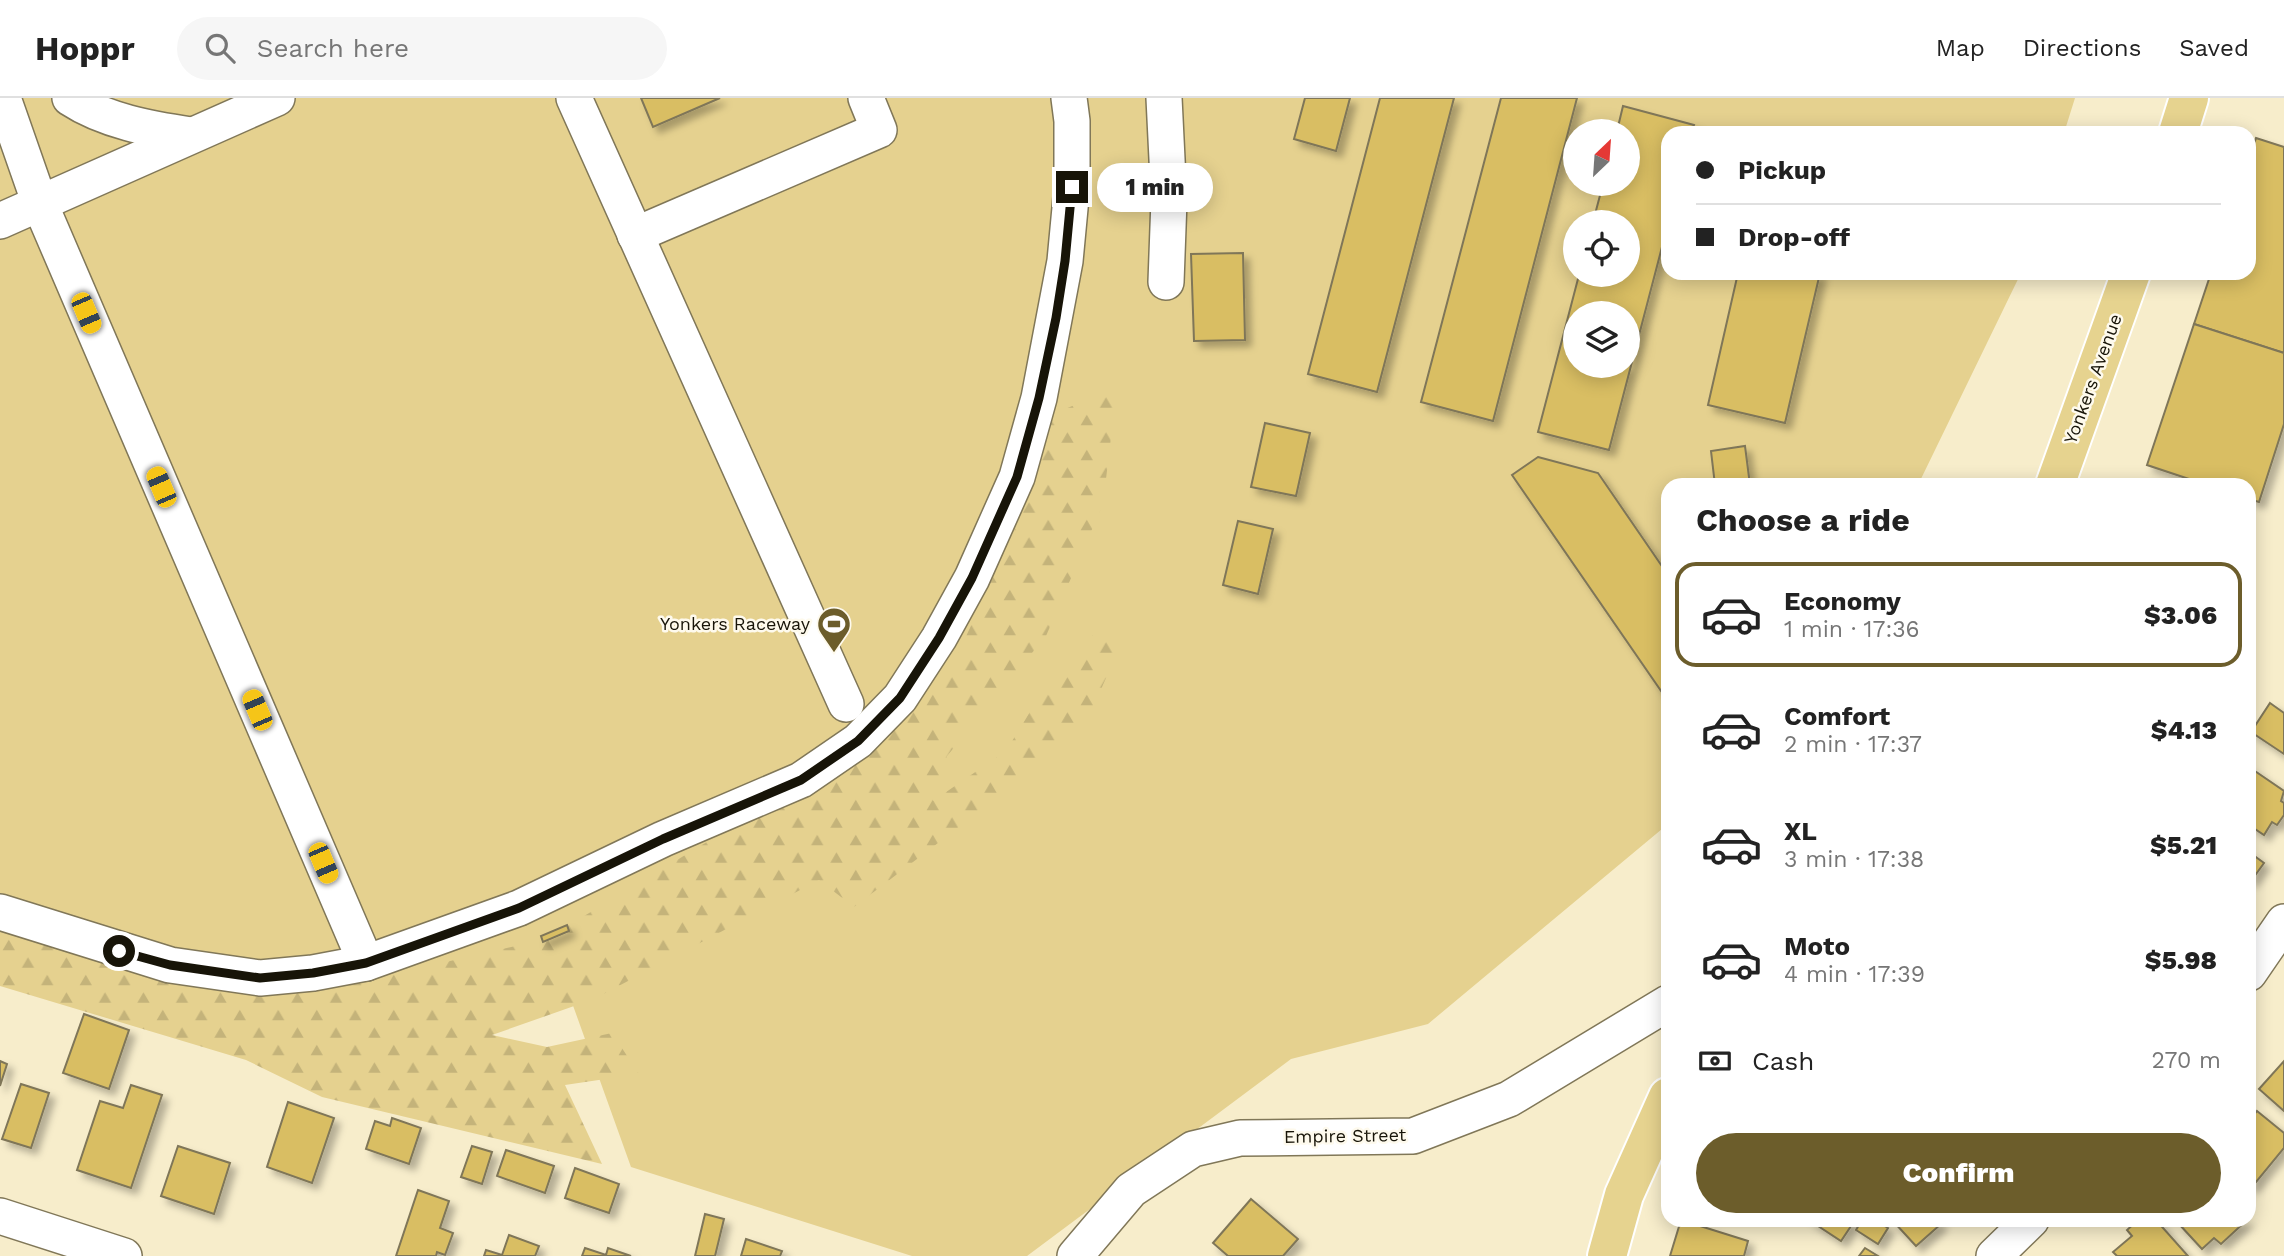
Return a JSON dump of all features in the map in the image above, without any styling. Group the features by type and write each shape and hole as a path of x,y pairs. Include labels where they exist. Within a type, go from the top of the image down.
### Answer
{"main road":[{"path":"2180,126 2189,98"},
{"name":"Yonkers Avenue","path":"2058,478 2128,280"},
{"path":"1607,1256 1624,1195 1661,1113"}],"street":[{"path":"3,98 40,204 366,963"},
{"path":"70,98 85,108 149,129 191,135"},
{"path":"0,221 277,98"},
{"path":"574,98 846,704"},
{"path":"635,235 878,130 866,98"},
{"path":"0,912 170,965 260,978 313,973 366,963 519,908 663,839 801,780 858,741 900,698 939,638 972,578 1017,477 1039,398 1065,261 1072,187 1072,121 1069,98"},
{"path":"1164,98 1169,200 1166,282"},
{"path":"2256,963 2284,922"},
{"name":"Empire Street","path":"1075,1256 1131,1189 1193,1149 1240,1138 1413,1136 1509,1099 1661,1007"},
{"path":"0,1216 124,1256"},
{"path":"1994,1256 2024,1227"}],"green space":[{"name":"Yonkers Raceway","path":"0,98 2075,98 2066,126 1661,126 1661,280 2018,280 1921,478 1661,478 1661,830 1428,1024 1291,1059 1027,1256 912,1256 631,1167 557,961 304,1023 0,921"},
{"path":"1117,387 1103,504 1046,636 947,756 933,801 1006,751 1052,676 1100,628 1123,640 1081,734 854,907 819,880 594,999 492,1035 547,1047 612,1033 639,1074 565,1085 602,1164 322,1097 246,1060 0,986 0,921 183,980 333,988 546,939 793,790 895,717 958,654 1020,518 1051,415"}],"building":[{"path":"641,98 720,98 653,127"},
{"path":"1305,98 1350,98 1336,151 1294,139"},
{"path":"1380,98 1454,98 1377,392 1308,374"},
{"path":"1501,98 1577,98 1572,119 1563,119 1563,152 1493,421 1421,402"},
{"path":"1623,106 1694,125 1661,126 1661,251 1640,331 1640,301 1572,301 1576,287 1640,287 1640,210 1596,210 1600,196 1640,196 1640,119 1620,119"},
{"path":"2256,138 2284,147 2284,353 2194,324 2209,280 2256,280"},
{"path":"1243,253 1245,340 1194,341 1191,254"},
{"path":"1736,280 1818,280 1785,423 1708,405"},
{"path":"2194,324 2284,353 2284,424 2259,502 2256,501 2256,478 2186,478 2147,465"},
{"path":"1563,336 1563,378 1628,378 1609,450 1538,432"},
{"path":"1265,423 1310,433 1296,496 1251,487"},
{"path":"1745,446 1749,478 1714,478 1711,451"},
{"path":"1538,457 1598,473 1661,565 1661,691 1512,475"},
{"path":"1238,521 1273,529 1258,594 1223,585"},
{"path":"2270,703 2284,713 2284,754 2256,735 2256,724"},
{"path":"2256,772 2284,791 2281,801 2284,803 2284,815 2277,825 2272,822 2264,835 2256,830"},
{"path":"2256,857 2264,863 2256,874"},
{"path":"567,925 569,931 543,942 541,936"},
{"path":"84,1014 129,1030 109,1089 63,1073"},
{"path":"0,1061 7,1064 0,1086"},
{"path":"2284,1061 2284,1111 2259,1089"},
{"path":"21,1084 49,1093 31,1148 2,1139"},
{"path":"131,1085 162,1095 131,1188 77,1170 100,1101 123,1108"},
{"path":"288,1102 334,1118 312,1183 267,1167"},
{"path":"2256,1112 2284,1133 2284,1148 2256,1182"},
{"path":"392,1118 421,1128 409,1164 366,1149 375,1121 390,1126"},
{"path":"178,1146 230,1163 214,1214 161,1196"},
{"path":"472,1146 492,1152 482,1184 461,1177"},
{"path":"506,1150 554,1166 545,1193 497,1176"},
{"path":"575,1168 619,1184 609,1213 565,1198"},
{"path":"418,1190 449,1201 440,1228 453,1233 445,1255 437,1252 436,1256 396,1256"},
{"path":"1251,1199 1298,1239 1283,1256 1228,1256 1213,1243"},
{"path":"705,1214 724,1219 715,1256 695,1256"},
{"path":"1679,1227 1703,1227 1748,1241 1744,1256 1670,1256"},
{"path":"1820,1227 1850,1227 1841,1241"},
{"path":"1858,1227 1888,1228 1878,1244 1856,1230"},
{"path":"1898,1227 1938,1227 1916,1246"},
{"path":"2130,1227 2162,1227 2188,1256 2117,1256 2113,1252 2132,1236 2127,1230"},
{"path":"2182,1227 2239,1227 2221,1244 2214,1238 2202,1249"},
{"path":"509,1235 539,1246 535,1256 484,1256 486,1250 502,1255"},
{"path":"746,1239 782,1251 780,1256 741,1256"},
{"path":"585,1248 606,1255 608,1248 631,1256 582,1256"},
{"path":"1865,1248 1878,1256 1859,1256"}],"place":[{"name":"Yonkers Raceway","path":"834,654"}],"route":[{"path":"119,951 170,965 260,978 313,973 366,963 519,908 663,839 801,780 858,741 900,698 939,638 972,578 1017,477 1039,398 1056,318 1072,187"}]}
